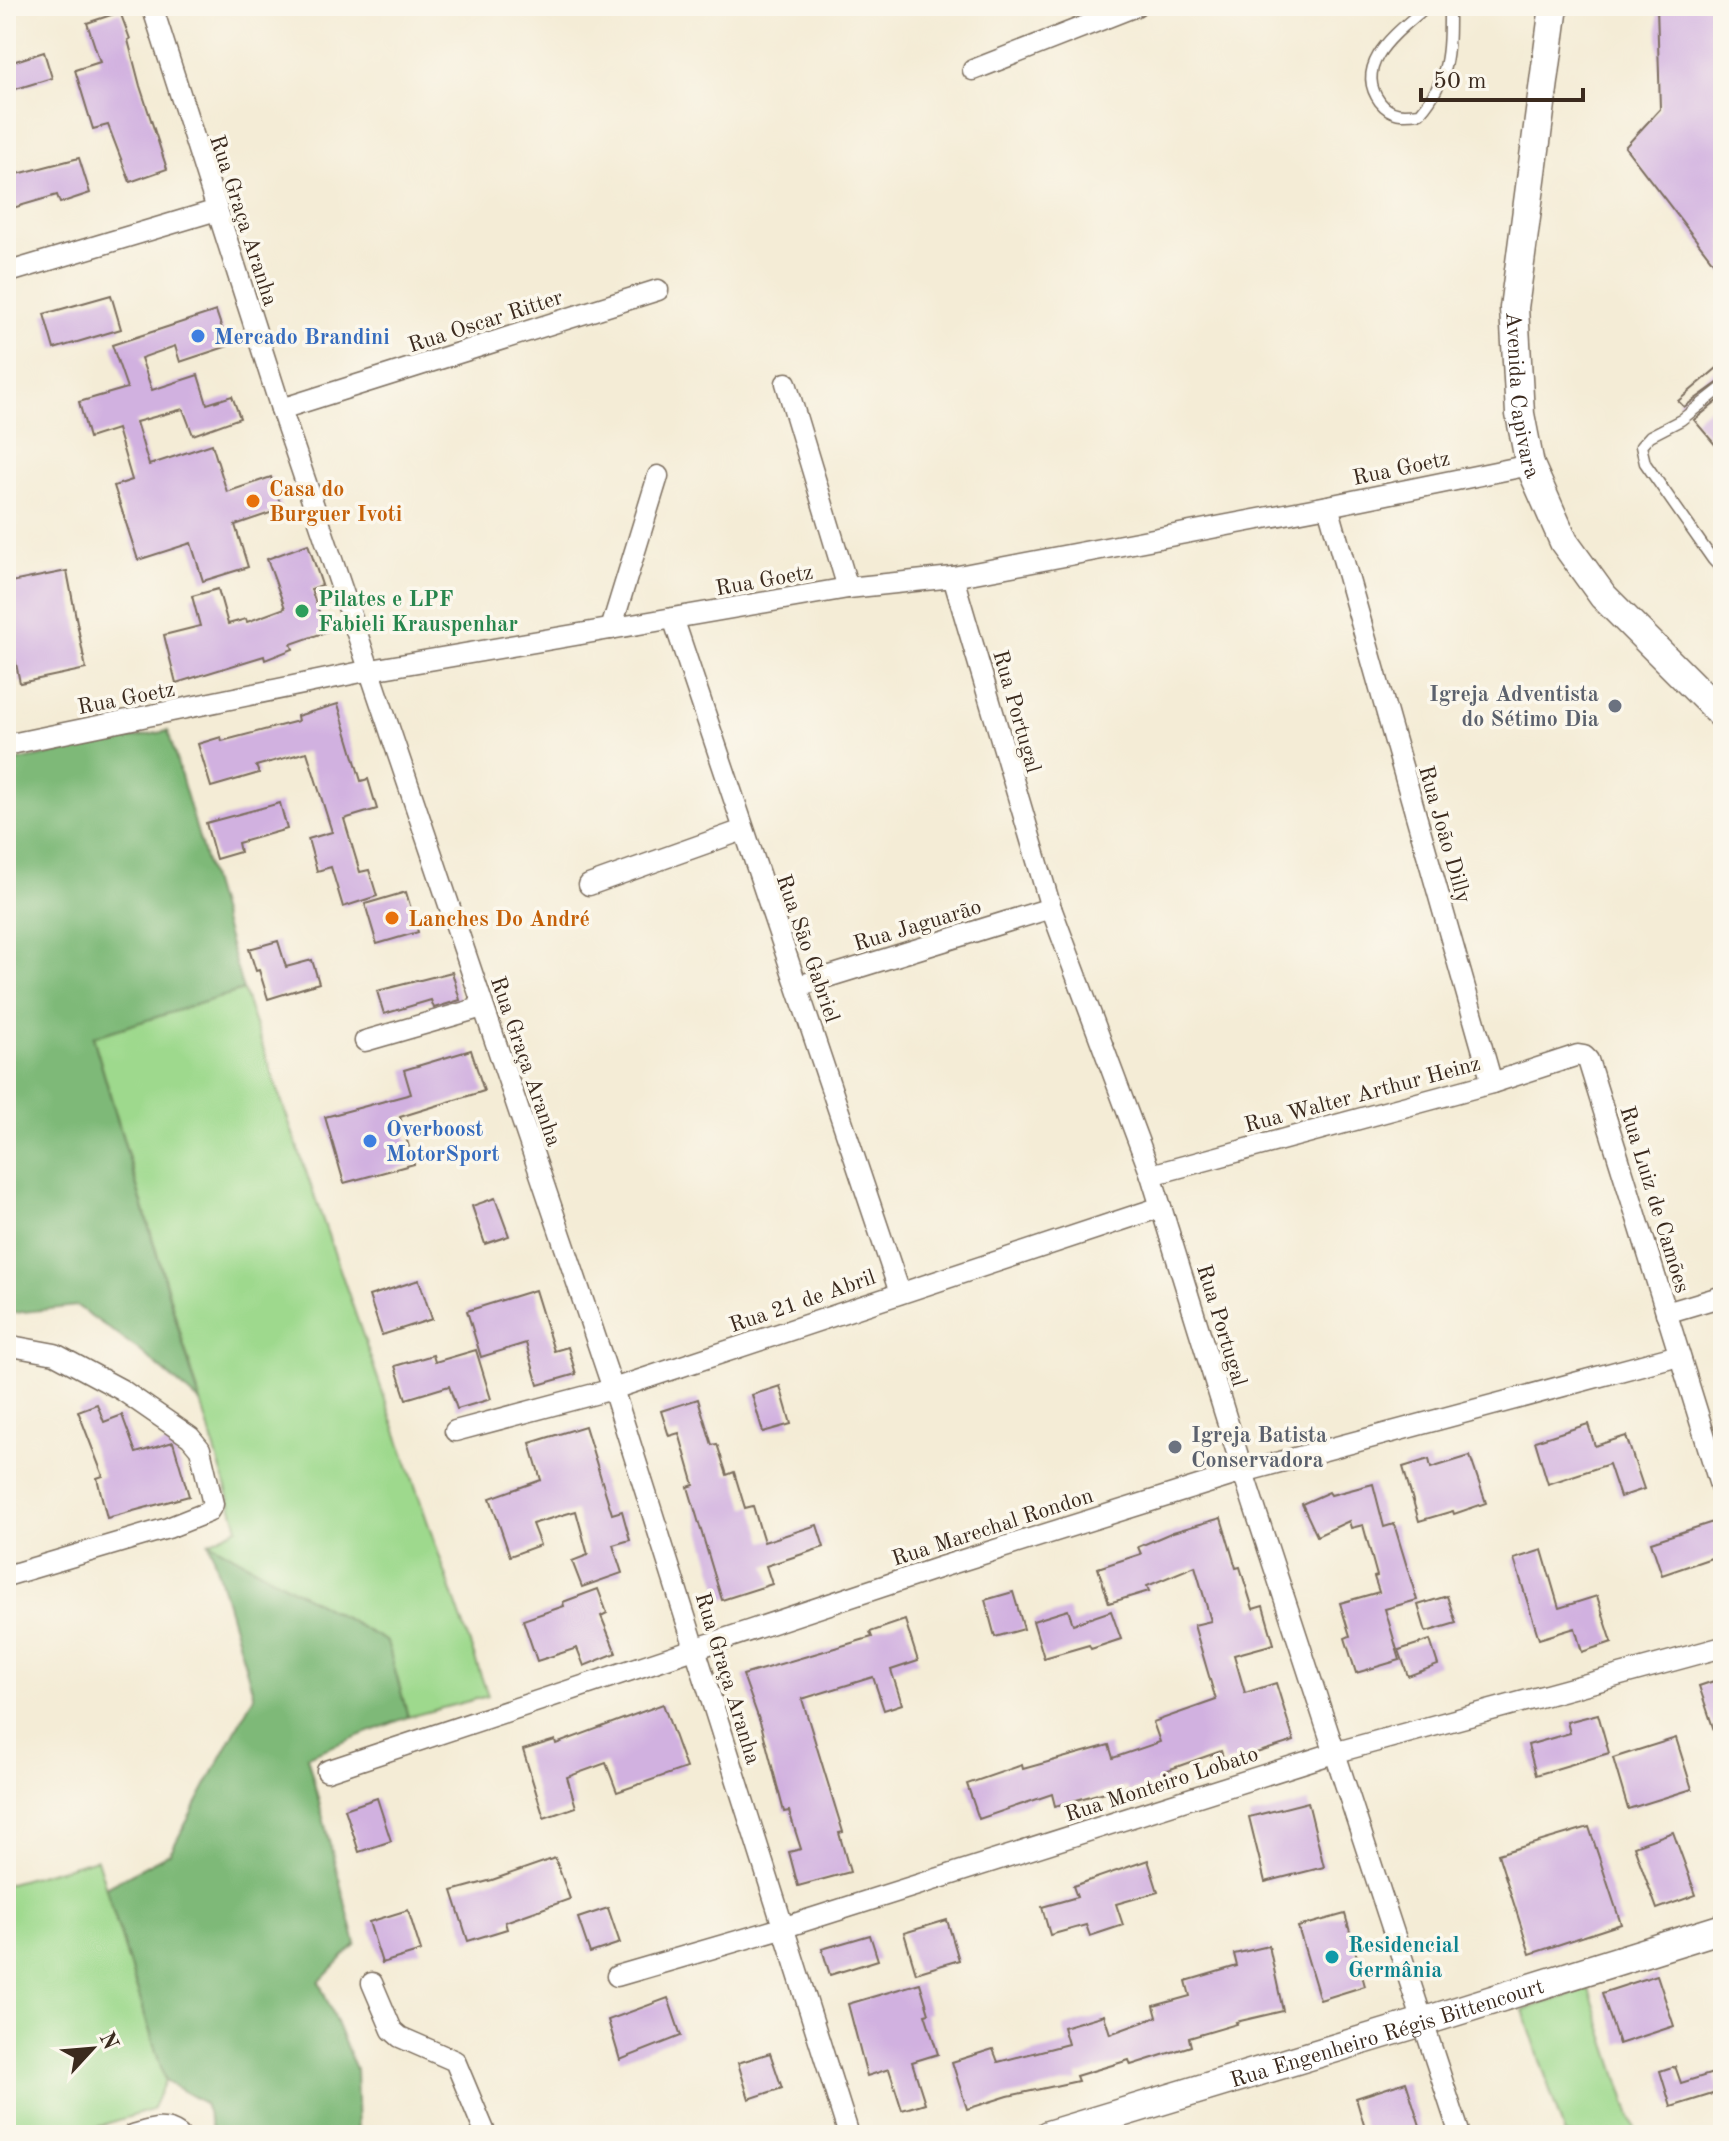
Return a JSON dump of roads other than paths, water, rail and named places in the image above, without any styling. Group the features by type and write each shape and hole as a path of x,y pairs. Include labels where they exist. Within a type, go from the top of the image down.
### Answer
{"main road":[{"name":"Avenida Capivara","path":"1554,6 1514,308 1520,414 1530,465 1564,542 1603,596 1723,716"},
{"name":"Rua Engenheiro Régis Bittencourt","path":"1048,2135 1723,1928"}],"street":[{"name":"Rua Graça Aranha","path":"152,6 281,409 613,1389 849,2135"},
{"path":"973,70 1136,6"},
{"path":"6,273 217,210"},
{"name":"Rua Oscar Ritter","path":"281,409 658,290"},
{"path":"786,383 848,588"},
{"name":"Rua Goetz","path":"6,745 371,670 848,588 953,577 1530,465"},
{"path":"611,629 658,476"},
{"name":"Rua João Dilly","path":"1328,506 1492,1083"},
{"name":"Rua Portugal","path":"953,577 1051,908 1151,1175 1243,1472 1460,2135"},
{"name":"Rua São Gabriel","path":"673,618 900,1293"},
{"path":"589,885 743,830"},
{"name":"Rua Jaguarão","path":"798,986 1051,908"},
{"path":"365,1041 483,1007"},
{"name":"Rua Walter Arthur Heinz","path":"1151,1175 1492,1083 1578,1055 1584,1056"},
{"name":"Rua Luiz de Camões","path":"1584,1056 1588,1060 1723,1495"},
{"name":"Rua 21 de Abril","path":"455,1431 613,1389 1161,1207"},
{"path":"1666,1313 1723,1296"},
{"path":"6,1345 55,1354 122,1390 190,1437 200,1449 213,1504 208,1512 168,1528 6,1576"},
{"name":"Rua Marechal Rondon","path":"327,1771 941,1567 1243,1472 1679,1355"},
{"name":"Rua Monteiro Lobato","path":"617,1976 782,1928 1337,1752 1723,1647"},
{"path":"372,1983 392,2030 400,2037 455,2061 486,2135"},
{"path":"133,2135 158,2127 176,2132"}],"lane":[{"path":"1427,6 1392,38 1374,60 1370,72 1376,96 1388,111 1403,115 1420,113 1439,87 1449,48 1449,6"},
{"path":"1723,387 1681,420 1650,436 1641,446 1645,463 1723,571"}],"place":[{"name":"Mercado Brandini","path":"198,336"},
{"name":"Casa do Burguer Ivoti","path":"253,501"},
{"name":"Pilates e LPF Fabieli Krauspenhar","path":"302,611"},
{"name":"Igreja Adventista do Sétimo Dia","path":"1615,706"},
{"name":"Lanches Do André","path":"392,918"},
{"name":"Overboost MotorSport","path":"370,1141"},
{"name":"Igreja Batista Conservadora","path":"1175,1447"},
{"name":"Residencial Germânia","path":"1332,1957"}]}
